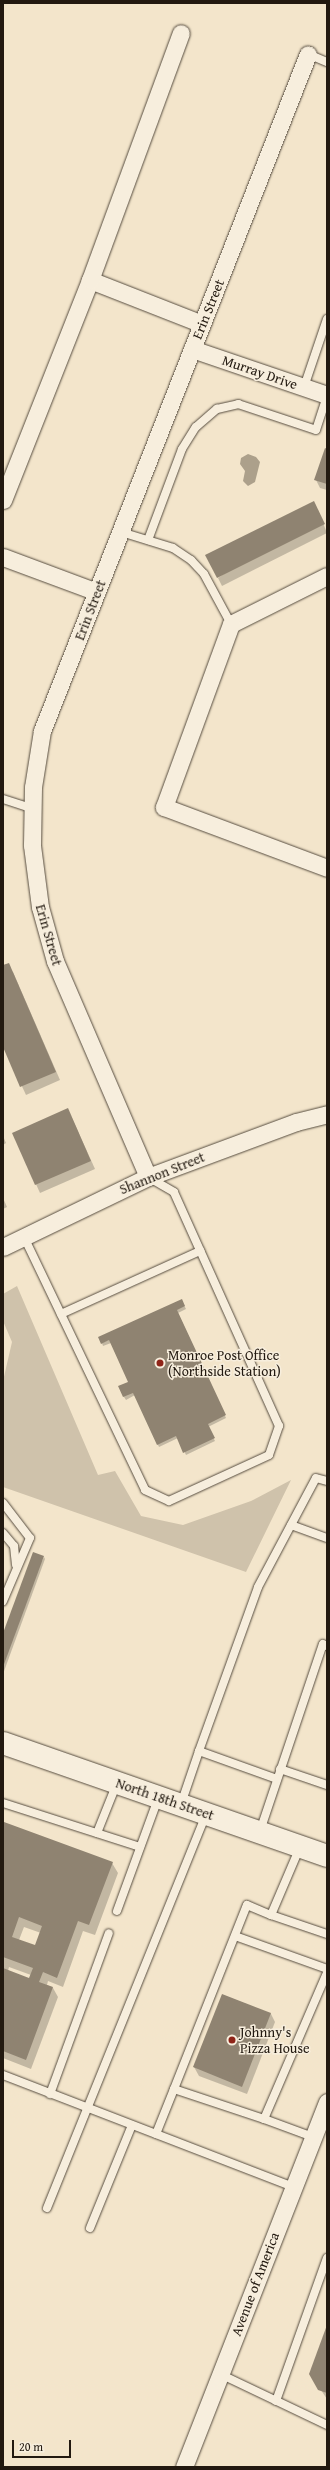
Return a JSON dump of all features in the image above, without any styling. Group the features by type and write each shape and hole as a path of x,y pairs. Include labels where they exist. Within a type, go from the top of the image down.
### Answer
{"main road":[{"name":"North 18th Street","path":"3,1743 327,1856"}],"street":[{"path":"3,500 90,280 181,32"},
{"name":"Erin Street","path":"148,1177 55,961 40,907 32,845 33,809 42,731 308,54"},
{"path":"90,280 202,324"},
{"name":"Murray Drive","path":"192,349 327,396"},
{"path":"3,558 97,592"},
{"path":"327,576 231,624 164,807 327,868"},
{"name":"Shannon Street","path":"3,1247 148,1177 296,1122 327,1114"},
{"name":"Avenue of America","path":"184,2467 327,2102"}],"lane":[{"path":"308,54 327,62"},
{"path":"304,387 327,319"},
{"path":"148,540 182,449 196,427 217,409 238,404 316,430 327,396"},
{"path":"120,532 173,548 191,560 204,574 231,624"},
{"path":"3,799 33,809"},
{"path":"24,1237 145,1490 169,1501 269,1455 279,1426 174,1192 148,1177"},
{"path":"61,1314 200,1251"},
{"path":"180,1804 258,1587 316,1478 327,1481"},
{"path":"3,1503 30,1538 16,1566 3,1601"},
{"path":"291,1525 327,1538"},
{"path":"3,1533 14,1546 16,1566"},
{"path":"259,1832 323,1644 327,1646"},
{"path":"199,1752 277,1779"},
{"path":"280,1769 327,1785"},
{"path":"97,1834 117,1782"},
{"path":"117,1911 159,1797"},
{"path":"3,1803 140,1847"},
{"path":"47,2208 86,2107 206,1814"},
{"path":"271,1915 300,1846"},
{"path":"156,2134 247,1906 327,1934"},
{"path":"50,2094 109,1933"},
{"path":"235,1936 327,1969"},
{"path":"264,2119 327,1973"},
{"path":"3,2076 294,2187"},
{"path":"174,2089 313,2137"},
{"path":"90,2228 132,2125"},
{"path":"276,2401 327,2258"},
{"path":"220,2374 327,2425"}],"shaded area":[{"path":"248,454 256,457 260,462 255,482 248,486 243,481 245,471 240,464 241,458"},
{"path":"17,1286 98,1475 115,1471 141,1516 183,1525 251,1501 291,1480 246,1572 3,1487 3,1381 12,1342 3,1321 3,1294"}],"building":[{"path":"325,448 327,449 327,484 314,480"},
{"path":"314,501 325,524 217,578 205,555"},
{"path":"9,963 56,1072 20,1087 3,1047 3,965"},
{"path":"68,1108 91,1161 35,1185 12,1133"},
{"name":"Monroe Post Office (Northside Station)","path":"182,1299 185,1306 177,1310 226,1415 208,1424 215,1438 183,1453 176,1436 157,1445 133,1393 123,1397 118,1386 128,1382 109,1340 101,1344 98,1337"},
{"path":"33,1552 44,1556 3,1667 3,1633"},
{"path":"4,1822 113,1862 89,1925 78,1921 57,1978 43,1972 39,1982 53,1987 26,2060 3,2051 3,1968 29,1978 33,1968 3,1957","holes":["19,1917 42,1926 35,1945 12,1937"]},
{"name":"Johnny's Pizza House","path":"222,1994 271,2013 242,2087 193,2067"},
{"path":"327,2325 327,2393 318,2390 309,2374"}],"place":[{"name":"Monroe Post Office (Northside Station)","path":"160,1363"},
{"name":"Johnny's Pizza House","path":"232,2040"}]}
